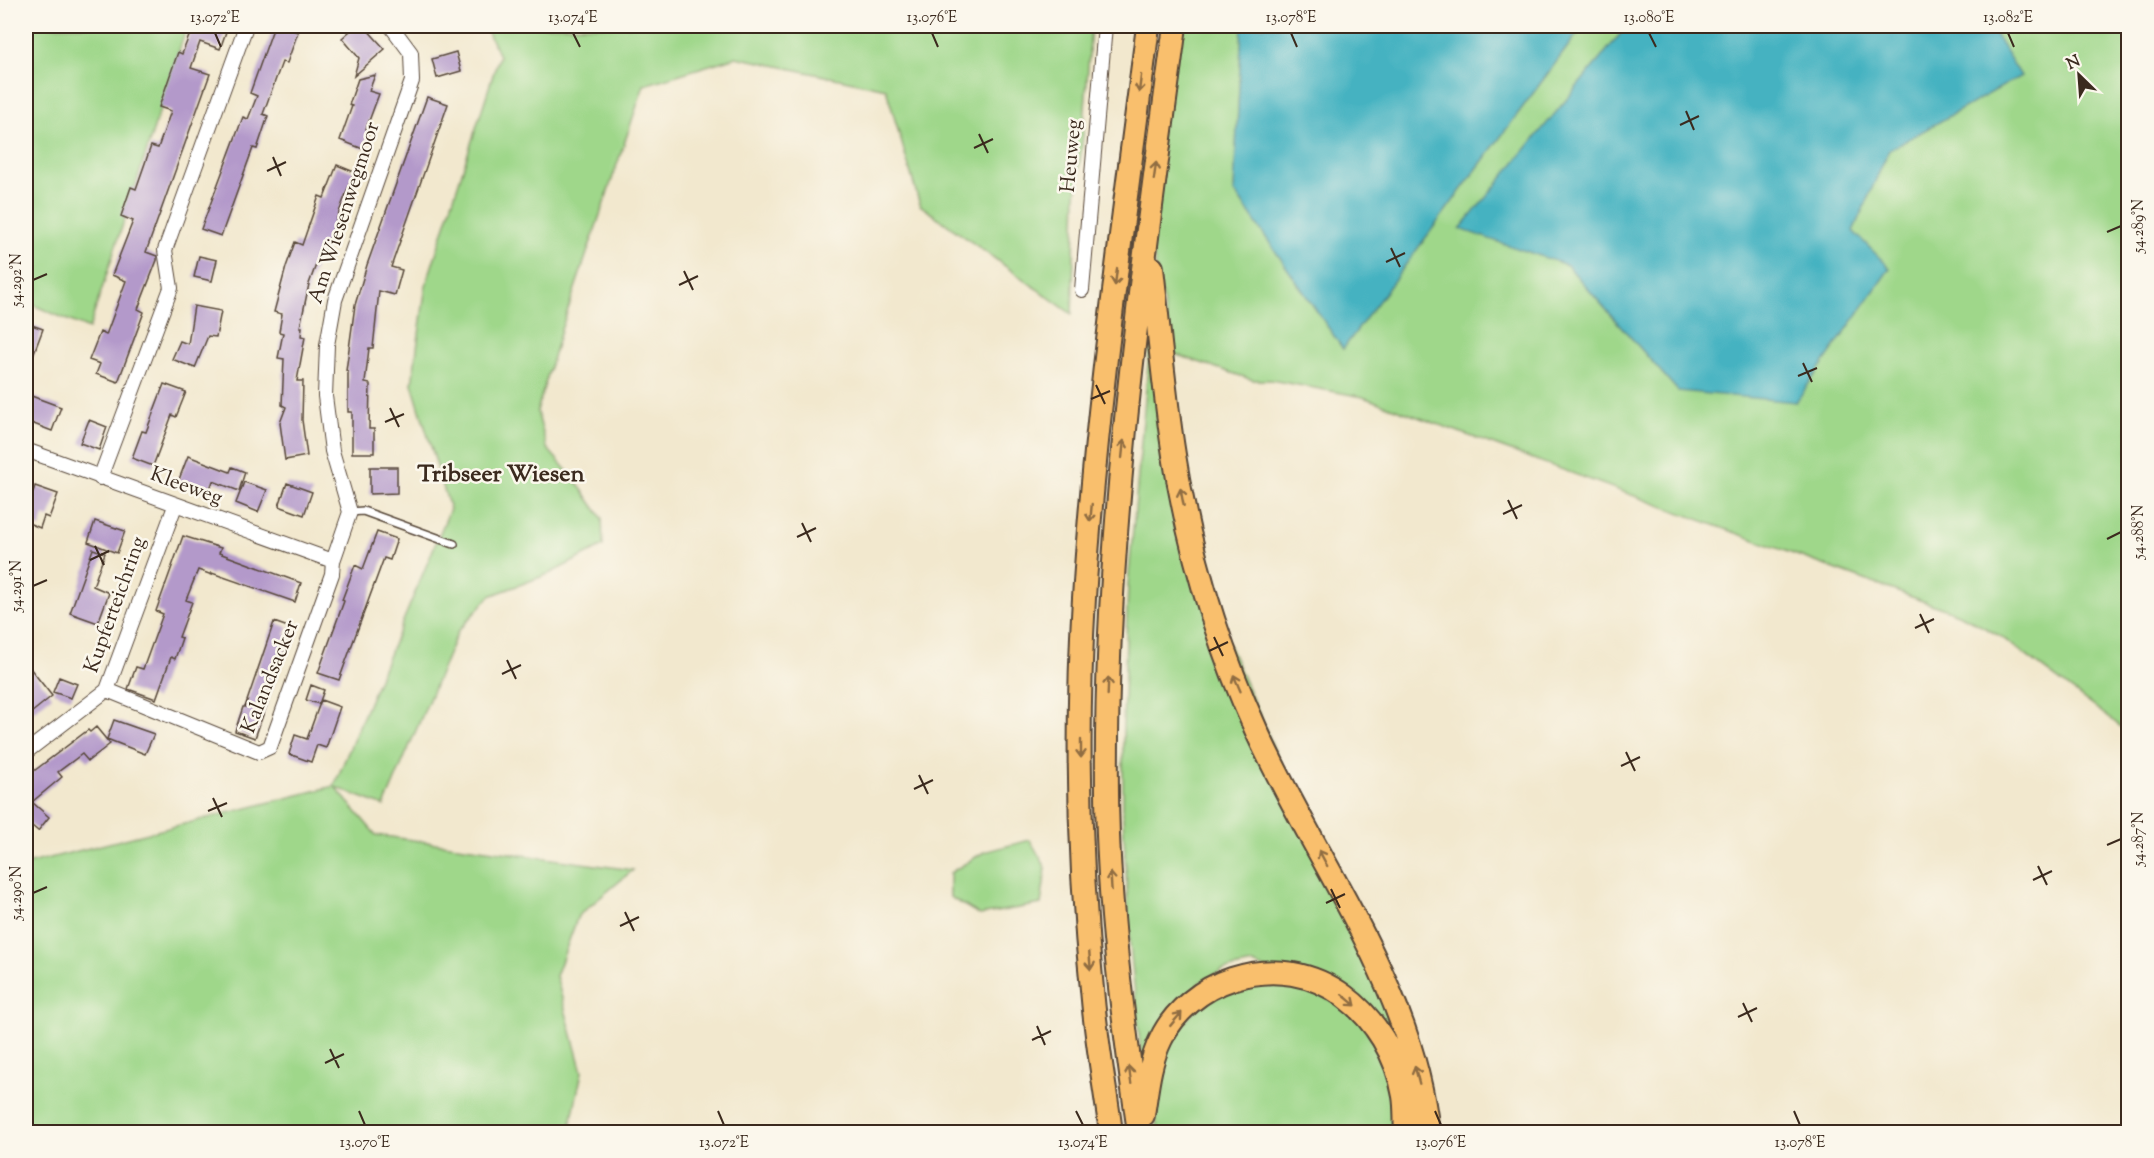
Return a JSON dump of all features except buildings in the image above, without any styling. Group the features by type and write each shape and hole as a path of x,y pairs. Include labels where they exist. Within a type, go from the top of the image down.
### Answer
{"highway":[{"path":"1111,1132 1093,1000 1083,883 1081,701 1084,599 1101,402 1148,26"},
{"path":"1140,1132 1121,997 1110,880 1107,711 1117,500 1174,26"},
{"path":"1148,229 1174,454 1202,584 1229,663 1258,733 1353,913 1390,993 1416,1071 1428,1132"},
{"path":"1140,1132 1152,1063 1161,1038 1176,1017 1195,998 1218,983 1244,975 1275,971 1300,974 1326,984 1348,997 1371,1021 1391,1055 1402,1088 1406,1132"},
{"path":"1097,1132 1101,1059"}],"street":[{"path":"100,478 171,288 165,250 246,26"},
{"name":"Am Wiesenwegmoor","path":"350,512 332,451 325,396 327,345 335,300 412,81 411,53 391,26"},
{"name":"Heuweg","path":"1082,290 1105,26"},
{"name":"Kleeweg","path":"26,450 175,506 333,561"},
{"name":"Kupferteichring","path":"26,752 107,690 175,506"},
{"path":"333,561 350,512"},
{"name":"Kalandsacker","path":"107,690 259,752 270,747 332,574 333,561"}],"lane":[{"path":"350,512 363,511 454,544"}],"green space":[{"path":"26,26 187,26 89,329 26,302"},
{"path":"485,26 1091,26 1076,195 1072,314 920,205 886,89 736,57 644,85 561,330 537,411 547,448 575,480 602,518 603,546 551,573 490,596 458,631 384,806 335,787 376,835 633,870 578,916 556,976 582,1072 569,1132 26,1132 26,864 334,786 450,509 412,384 426,285 499,56"},
{"path":"1175,26 1242,26 1234,191 1343,349 1583,26 1627,26 1461,229 1567,265 1678,391 1853,231 1889,150 2020,76 1990,26 2128,26 2128,732 2000,636 1961,615 1363,397 1271,380 1253,380 1174,354 1148,229"},
{"path":"1152,322 1184,542 1382,996 1410,1076 1376,1014 1253,964 1223,970 1199,983 1145,1055 1141,1054 1130,944 1123,817 1123,724 1128,585"},
{"path":"1030,840 1046,868 1041,904 980,915 950,897 950,873 984,852"},
{"path":"1293,978 1361,1018 1390,1072 1401,1132 1158,1132 1154,1110 1164,1046 1212,991"}],"water":[{"path":"1242,26 1583,26 1343,349 1234,191"},
{"path":"1627,26 1990,26 2021,76 1889,150 1853,231 1890,268 1796,402 1678,391 1567,265 1460,229"}],"district":[{"name":"Tribseer Wiesen","path":"501,475"}]}
